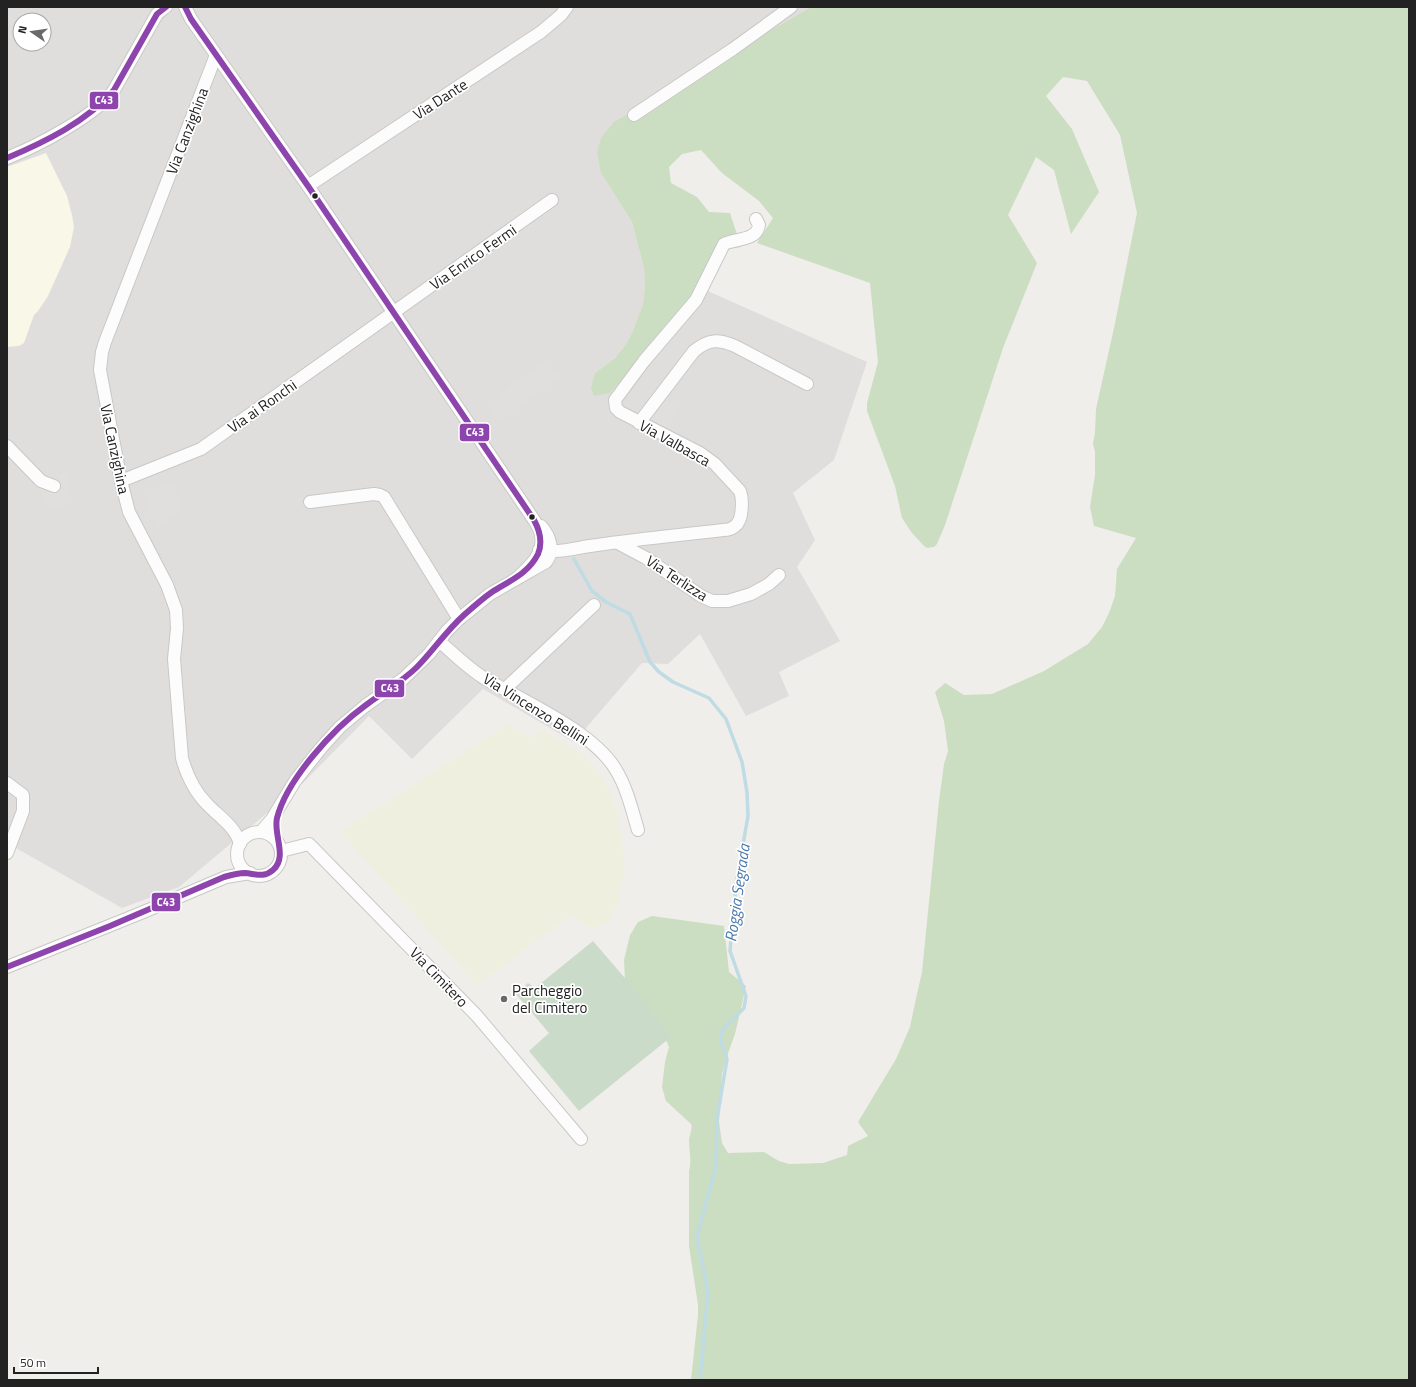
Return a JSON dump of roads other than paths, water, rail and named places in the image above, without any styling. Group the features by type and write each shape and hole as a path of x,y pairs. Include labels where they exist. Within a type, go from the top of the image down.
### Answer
{"street":[{"path":"7,158 28,150 82,118 106,101 114,90 157,14 166,7"},
{"path":"175,7 186,10 308,186 534,520 541,536 545,551 516,579 490,594 459,619 416,668 365,706 340,728 321,748 295,781 272,819 261,832"},
{"name":"Via Dante","path":"308,186 541,32 568,7"},
{"path":"634,115 733,49 790,7"},
{"name":"Via Canzighina","path":"216,55 102,352 100,376 121,481 129,512 167,585 176,610 177,628 174,659 182,758 185,769 191,784 198,795 240,842"},
{"name":"Via Enrico Fermi","path":"394,313 552,200"},
{"name":"Via Valbasca","path":"545,551 730,529 735,527 740,519 742,500 740,491 714,464 700,453 638,423 617,410 615,406 616,398 644,361 696,300 724,244 750,237 756,233 759,225 756,219"},
{"name":"Via ai Ronchi","path":"121,481 201,449 394,313"},
{"path":"638,423 694,351 701,345 710,341 725,342 735,346 807,384"},
{"path":"7,446 41,481 54,486"},
{"path":"310,502 374,494 384,497 459,619"},
{"name":"Via Terlizza","path":"618,542 646,558 701,596 712,601 728,601 751,594 769,584 780,575"},
{"path":"505,689 594,605"},
{"name":"Via Vincenzo Bellini","path":"439,642 470,668 543,710 577,732 607,756 622,781 638,830"},
{"path":"7,783 23,795 23,811 7,853"},
{"path":"240,842 239,863 243,869 254,875 261,876 268,874 276,868 280,859 280,847 276,831 277,820 285,797"},
{"path":"226,877 234,864 240,842 254,833 261,832 273,836 280,847"},
{"name":"Via Cimitero","path":"280,847 309,844 477,1016 581,1139"},
{"path":"7,967 226,877 250,873"}],"waterway":[{"name":"Roggia Segrada","path":"574,559 592,591 606,602 630,614 650,662 659,672 673,682 709,698 726,719 742,762 747,792 748,816 736,884 730,951 746,996 744,1008 723,1029 720,1039 727,1059 717,1119 716,1166 697,1236 708,1292 700,1380"}],"place":[{"name":"Parcheggio del Cimitero","path":"504,999"}]}
